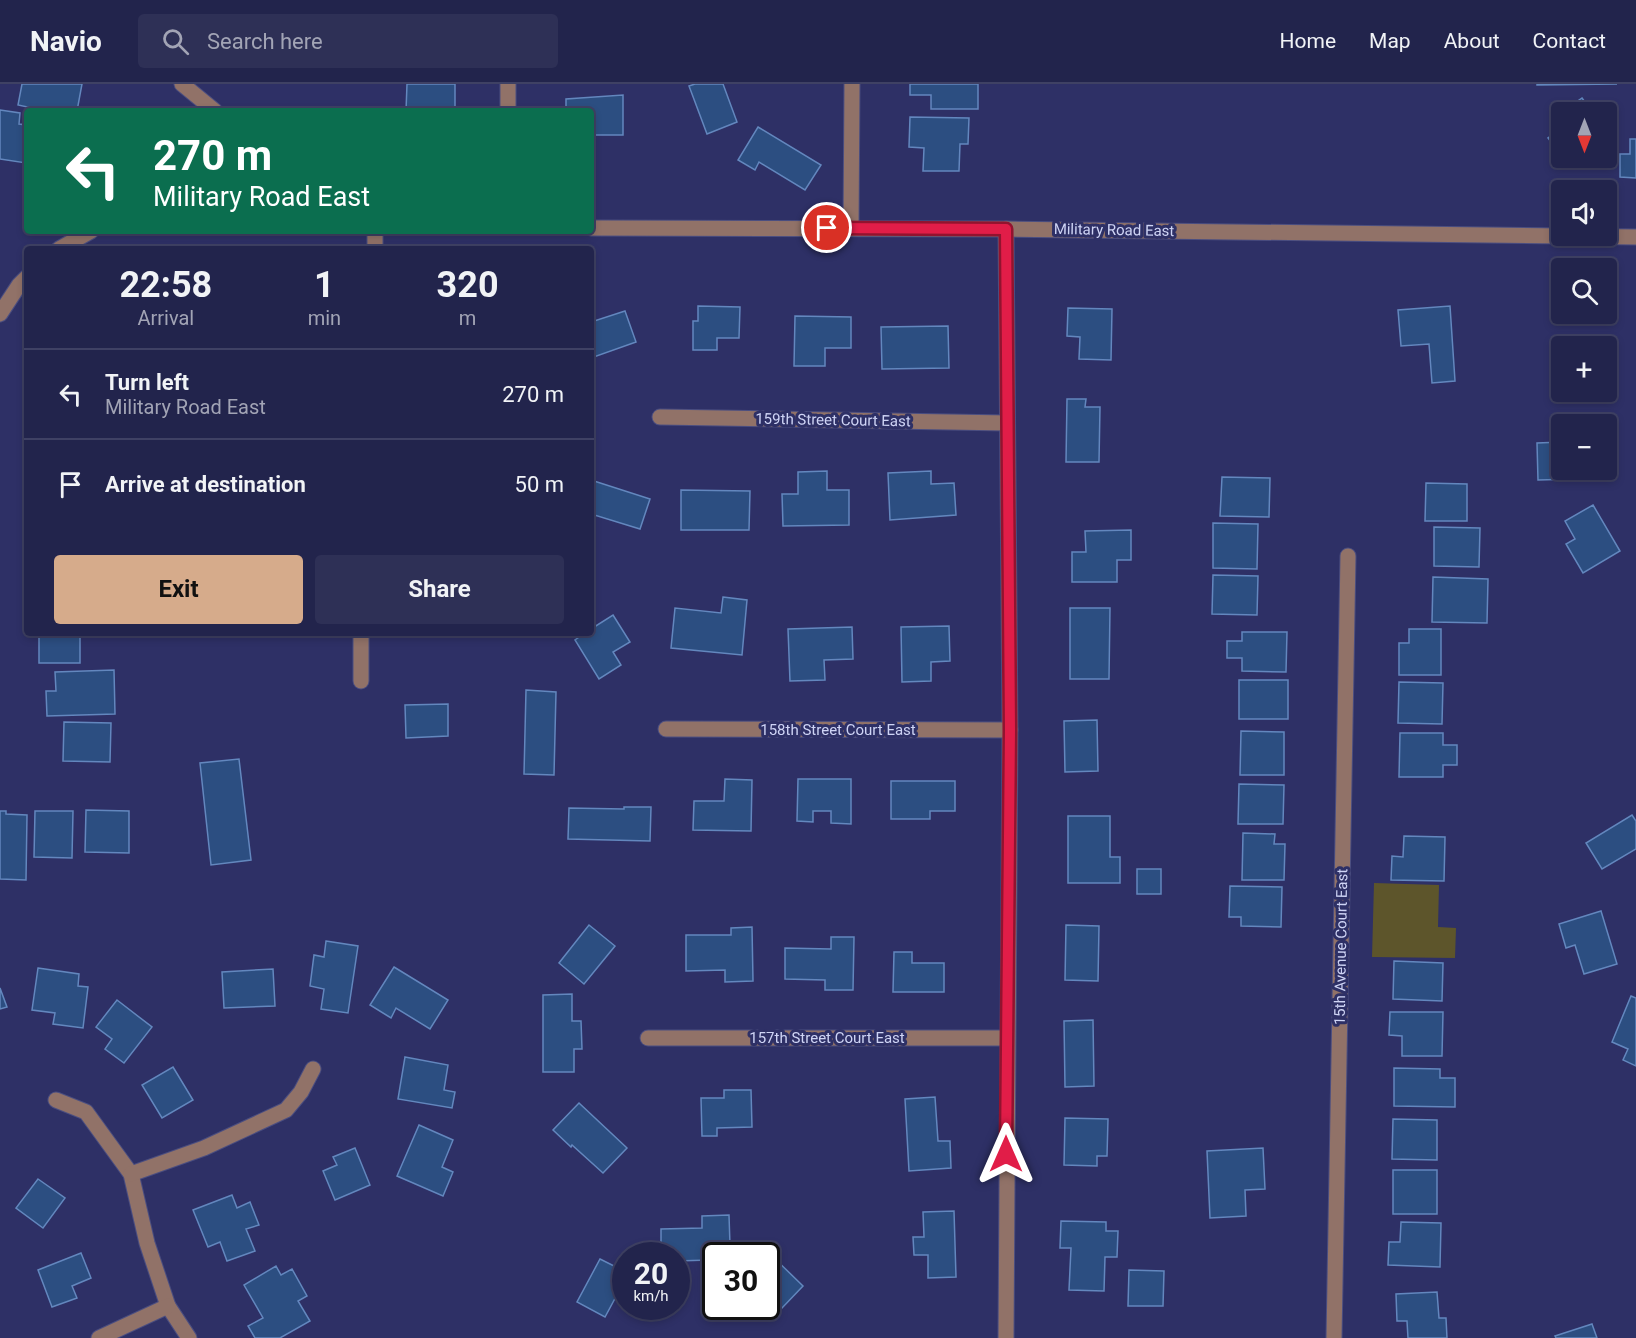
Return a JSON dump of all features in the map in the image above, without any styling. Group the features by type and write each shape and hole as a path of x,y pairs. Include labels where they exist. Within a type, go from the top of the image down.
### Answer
{"street":[{"path":"182,84 207,108"},
{"path":"508,84 508,108"},
{"path":"851,228 852,84"},
{"name":"Military Road East","path":"594,228 1006,229 1636,237"},
{"path":"1006,229 1010,730 1006,1338"},
{"path":"64,246 86,234"},
{"path":"0,314 24,280"},
{"name":"159th Street Court East","path":"660,417 1007,423"},
{"name":"15th Avenue Court East","path":"1334,1338 1347,556"},
{"path":"361,636 362,681"},
{"name":"158th Street Court East","path":"666,729 1010,730"},
{"name":"157th Street Court East","path":"648,1038 1007,1038"},
{"path":"131,1174 204,1148 286,1110 301,1092 313,1069"},
{"path":"56,1100 86,1112 131,1174 147,1243 168,1306 189,1338"},
{"path":"99,1338 168,1306"}],"shaded area":[{"path":"1374,883 1439,885 1438,927 1456,928 1455,958 1372,957"}],"building":[{"path":"22,84 82,84 78,108 32,108 18,105"},
{"path":"407,84 455,84 455,108 406,108"},
{"path":"723,84 737,122 707,134 689,86"},
{"path":"910,84 978,84 978,109 931,109 931,95 910,95"},
{"path":"1537,84 1617,84 1537,85"},
{"path":"623,95 623,135 594,135 594,108 566,108 566,99"},
{"path":"0,110 20,113 19,124 24,125 24,163 0,159"},
{"path":"910,117 969,118 968,144 960,144 959,171 923,171 924,148 909,147"},
{"path":"758,127 821,165 805,190 759,162 755,170 738,160"},
{"path":"1630,139 1636,139 1636,178 1620,177 1620,154 1630,154"},
{"path":"698,306 740,307 739,338 717,338 717,350 693,350 693,321 698,321"},
{"path":"1450,306 1455,381 1432,383 1429,344 1401,346 1398,310"},
{"path":"1068,308 1112,309 1111,360 1079,359 1080,337 1067,336"},
{"path":"625,311 636,342 594,357 594,321"},
{"path":"795,316 851,317 851,348 825,348 825,366 794,366"},
{"path":"948,326 949,368 882,369 881,327"},
{"path":"1067,399 1086,399 1085,407 1100,407 1099,462 1066,462"},
{"path":"1551,442 1551,480 1538,480 1537,443"},
{"path":"827,471 827,490 849,490 849,525 783,526 782,494 798,494 798,472"},
{"path":"931,471 931,484 954,483 956,515 890,520 888,473"},
{"path":"1222,477 1270,478 1269,517 1220,516"},
{"path":"594,481 650,499 640,529 594,515"},
{"path":"1426,483 1467,484 1467,521 1425,521"},
{"path":"681,490 750,491 749,530 681,530"},
{"path":"1593,505 1620,551 1583,573 1566,544 1575,539 1565,521"},
{"path":"1213,523 1258,524 1257,569 1213,568"},
{"path":"1434,527 1480,528 1479,567 1434,566"},
{"path":"1131,530 1131,560 1117,560 1117,582 1072,582 1072,552 1086,552 1085,531"},
{"path":"1213,575 1258,576 1257,615 1212,614"},
{"path":"1433,577 1488,579 1487,623 1432,622"},
{"path":"723,597 747,600 742,655 671,648 675,608 721,613"},
{"path":"1070,608 1110,608 1109,679 1070,679"},
{"path":"613,615 630,642 613,652 621,665 599,679 575,640 581,636 594,636 594,627"},
{"path":"949,626 950,661 931,662 931,681 902,682 901,627"},
{"path":"852,627 853,659 824,660 825,680 790,681 788,629"},
{"path":"1409,629 1441,629 1441,675 1399,675 1399,643 1409,643"},
{"path":"1242,632 1287,632 1286,672 1242,671 1242,658 1227,658 1227,641 1242,641"},
{"path":"39,636 80,636 80,663 39,663"},
{"path":"114,670 115,714 47,716 46,691 56,691 55,672"},
{"path":"1239,680 1288,680 1288,719 1239,719"},
{"path":"1399,682 1443,683 1442,724 1398,723"},
{"path":"526,690 556,692 554,775 524,774"},
{"path":"448,704 448,736 406,738 405,705"},
{"path":"1097,720 1098,771 1065,772 1064,721"},
{"path":"64,722 111,723 110,762 63,761"},
{"path":"1241,731 1284,732 1284,775 1240,775"},
{"path":"1400,733 1443,733 1443,745 1457,745 1457,765 1443,765 1443,777 1399,777"},
{"path":"239,759 251,860 211,865 200,763"},
{"path":"725,779 752,780 751,831 693,830 694,801 724,801"},
{"path":"798,779 851,779 851,824 831,823 831,811 813,811 813,822 797,821"},
{"path":"891,781 955,781 955,811 930,811 930,819 891,819"},
{"path":"1239,784 1284,785 1283,824 1238,824"},
{"path":"624,807 651,807 650,841 568,839 569,808 624,809"},
{"path":"86,810 129,811 129,853 85,852"},
{"path":"0,811 6,811 6,814 27,815 26,880 0,879"},
{"path":"35,811 73,811 72,858 34,857"},
{"path":"1632,815 1636,821 1636,849 1602,869 1586,843"},
{"path":"1068,816 1110,816 1110,857 1120,857 1120,883 1068,883"},
{"path":"1243,833 1275,834 1274,844 1285,844 1284,880 1242,880"},
{"path":"1404,836 1445,837 1444,881 1391,880 1392,856 1403,857"},
{"path":"1137,869 1161,869 1161,894 1137,894"},
{"path":"1230,886 1282,887 1281,927 1241,926 1241,917 1229,917"},
{"path":"1601,911 1617,964 1584,974 1575,945 1566,948 1559,924"},
{"path":"589,925 615,946 584,984 559,963"},
{"path":"1066,925 1099,926 1098,981 1065,980"},
{"path":"752,927 753,981 725,982 725,970 686,971 686,935 731,935 731,928"},
{"path":"831,937 854,937 853,990 825,990 825,980 785,979 785,948 831,949"},
{"path":"326,941 358,946 348,1013 321,1009 324,989 310,986 314,955 324,957"},
{"path":"894,952 912,952 912,963 944,963 944,992 893,992"},
{"path":"1394,961 1443,963 1442,1001 1393,999"},
{"path":"394,967 448,1000 430,1029 396,1008 391,1018 370,1005"},
{"path":"38,968 79,974 78,986 88,987 83,1028 53,1024 55,1013 32,1010"},
{"path":"273,969 275,1006 224,1008 222,972"},
{"path":"0,988 7,1007 0,1009"},
{"path":"572,994 572,1021 581,1021 582,1049 574,1049 574,1072 543,1072 543,995"},
{"path":"1631,996 1636,998 1636,1066 1623,1060 1628,1049 1612,1042"},
{"path":"117,1000 152,1027 124,1063 105,1049 112,1039 96,1027"},
{"path":"1390,1012 1443,1012 1442,1056 1402,1056 1402,1036 1389,1035"},
{"path":"1093,1020 1094,1086 1065,1087 1064,1021"},
{"path":"405,1057 448,1065 444,1090 455,1092 452,1108 398,1099"},
{"path":"173,1067 193,1100 162,1118 142,1085"},
{"path":"1394,1068 1440,1069 1440,1078 1455,1078 1455,1107 1394,1106"},
{"path":"724,1090 751,1090 752,1127 717,1128 717,1136 702,1136 701,1098 724,1098"},
{"path":"935,1097 938,1141 950,1141 951,1168 909,1171 905,1099"},
{"path":"579,1103 627,1148 603,1173 553,1130"},
{"path":"1065,1118 1108,1119 1107,1156 1097,1156 1097,1166 1064,1165"},
{"path":"1393,1119 1437,1120 1437,1160 1392,1159"},
{"path":"419,1125 453,1140 442,1167 453,1172 443,1196 397,1176"},
{"path":"355,1148 370,1185 335,1200 323,1171 337,1165 333,1157"},
{"path":"1263,1148 1265,1189 1245,1190 1246,1216 1210,1218 1207,1151"},
{"path":"1393,1170 1437,1170 1437,1214 1393,1214"},
{"path":"38,1179 65,1198 43,1228 16,1208"},
{"path":"232,1195 237,1208 250,1202 259,1225 246,1229 255,1251 227,1261 220,1242 208,1247 193,1210"},
{"path":"954,1211 956,1277 928,1278 928,1255 914,1255 913,1237 924,1237 923,1212"},
{"path":"729,1215 730,1242 702,1242 702,1260 690,1261 690,1242 661,1242 661,1229 702,1228 702,1216"},
{"path":"1061,1221 1106,1222 1106,1231 1118,1231 1117,1257 1105,1257 1104,1291 1069,1290 1071,1248 1060,1248"},
{"path":"1401,1222 1441,1223 1440,1267 1388,1265 1389,1242 1400,1242"},
{"path":"81,1253 91,1278 72,1286 77,1298 52,1307 38,1270"},
{"path":"600,1259 612,1265 612,1304 605,1317 577,1302"},
{"path":"780,1264 803,1286 782,1308 780,1306"},
{"path":"276,1266 281,1275 292,1269 307,1296 298,1301 310,1321 280,1338 255,1338 248,1326 263,1318 244,1285"},
{"path":"1129,1270 1164,1271 1163,1306 1128,1306"},
{"path":"1437,1292 1439,1318 1446,1318 1447,1338 1408,1338 1407,1321 1397,1321 1396,1294"},
{"path":"1592,1324 1597,1338 1556,1338 1555,1336"}],"route":[{"path":"827,228 1006,229 1010,730 1006,1154"}]}
